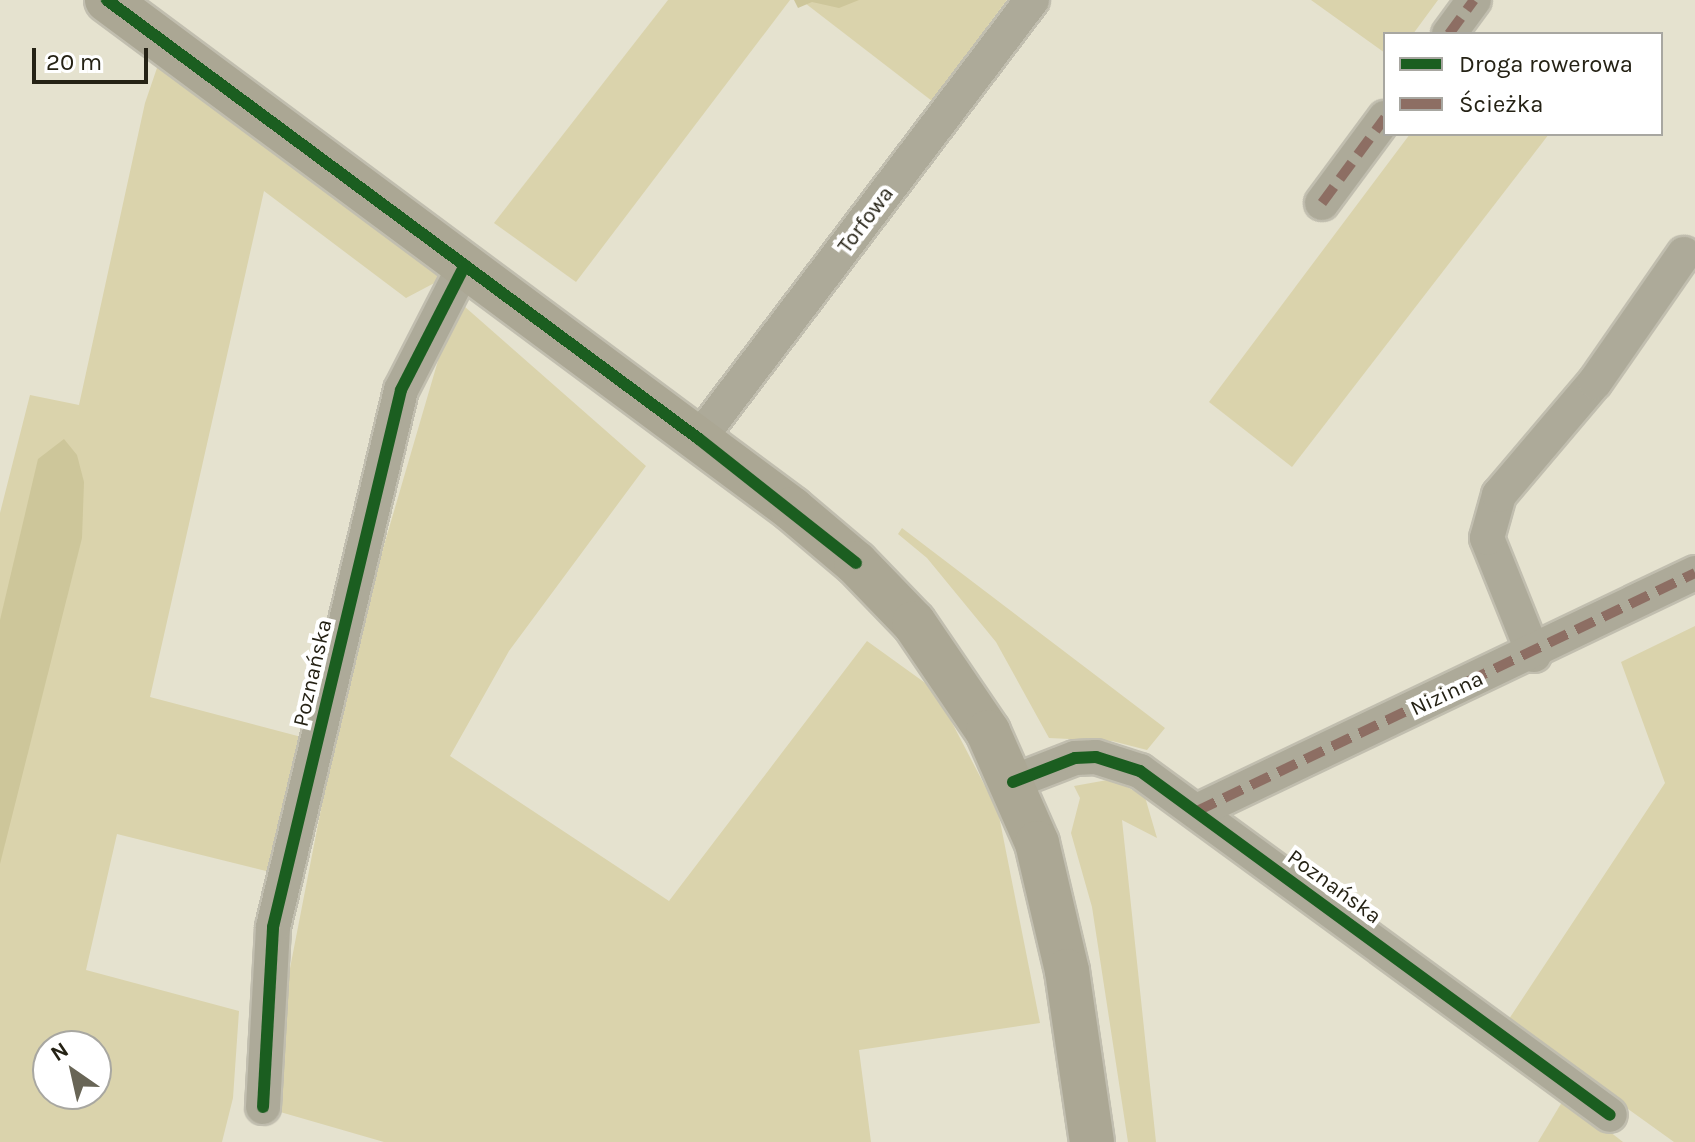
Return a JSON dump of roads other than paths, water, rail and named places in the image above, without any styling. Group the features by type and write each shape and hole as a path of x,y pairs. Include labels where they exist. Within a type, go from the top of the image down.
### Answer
{"main road":[{"path":"107,0 824,534 900,607 963,689 1013,782 1037,843 1058,925 1092,1142"}],"street":[{"name":"Torfowa","path":"699,439 1032,0"},
{"path":"1450,32 1474,0"},
{"path":"1322,203 1383,121"},
{"path":"1534,655 1487,538 1499,495 1595,382 1684,254"},
{"name":"Poznańska","path":"263,1107 273,927 394,418 401,390 465,265"},
{"name":"Nizinna","path":"1197,811 1534,655 1695,573"},
{"name":"Poznańska","path":"1013,782 1055,763 1096,757 1140,771 1610,1115"}]}
